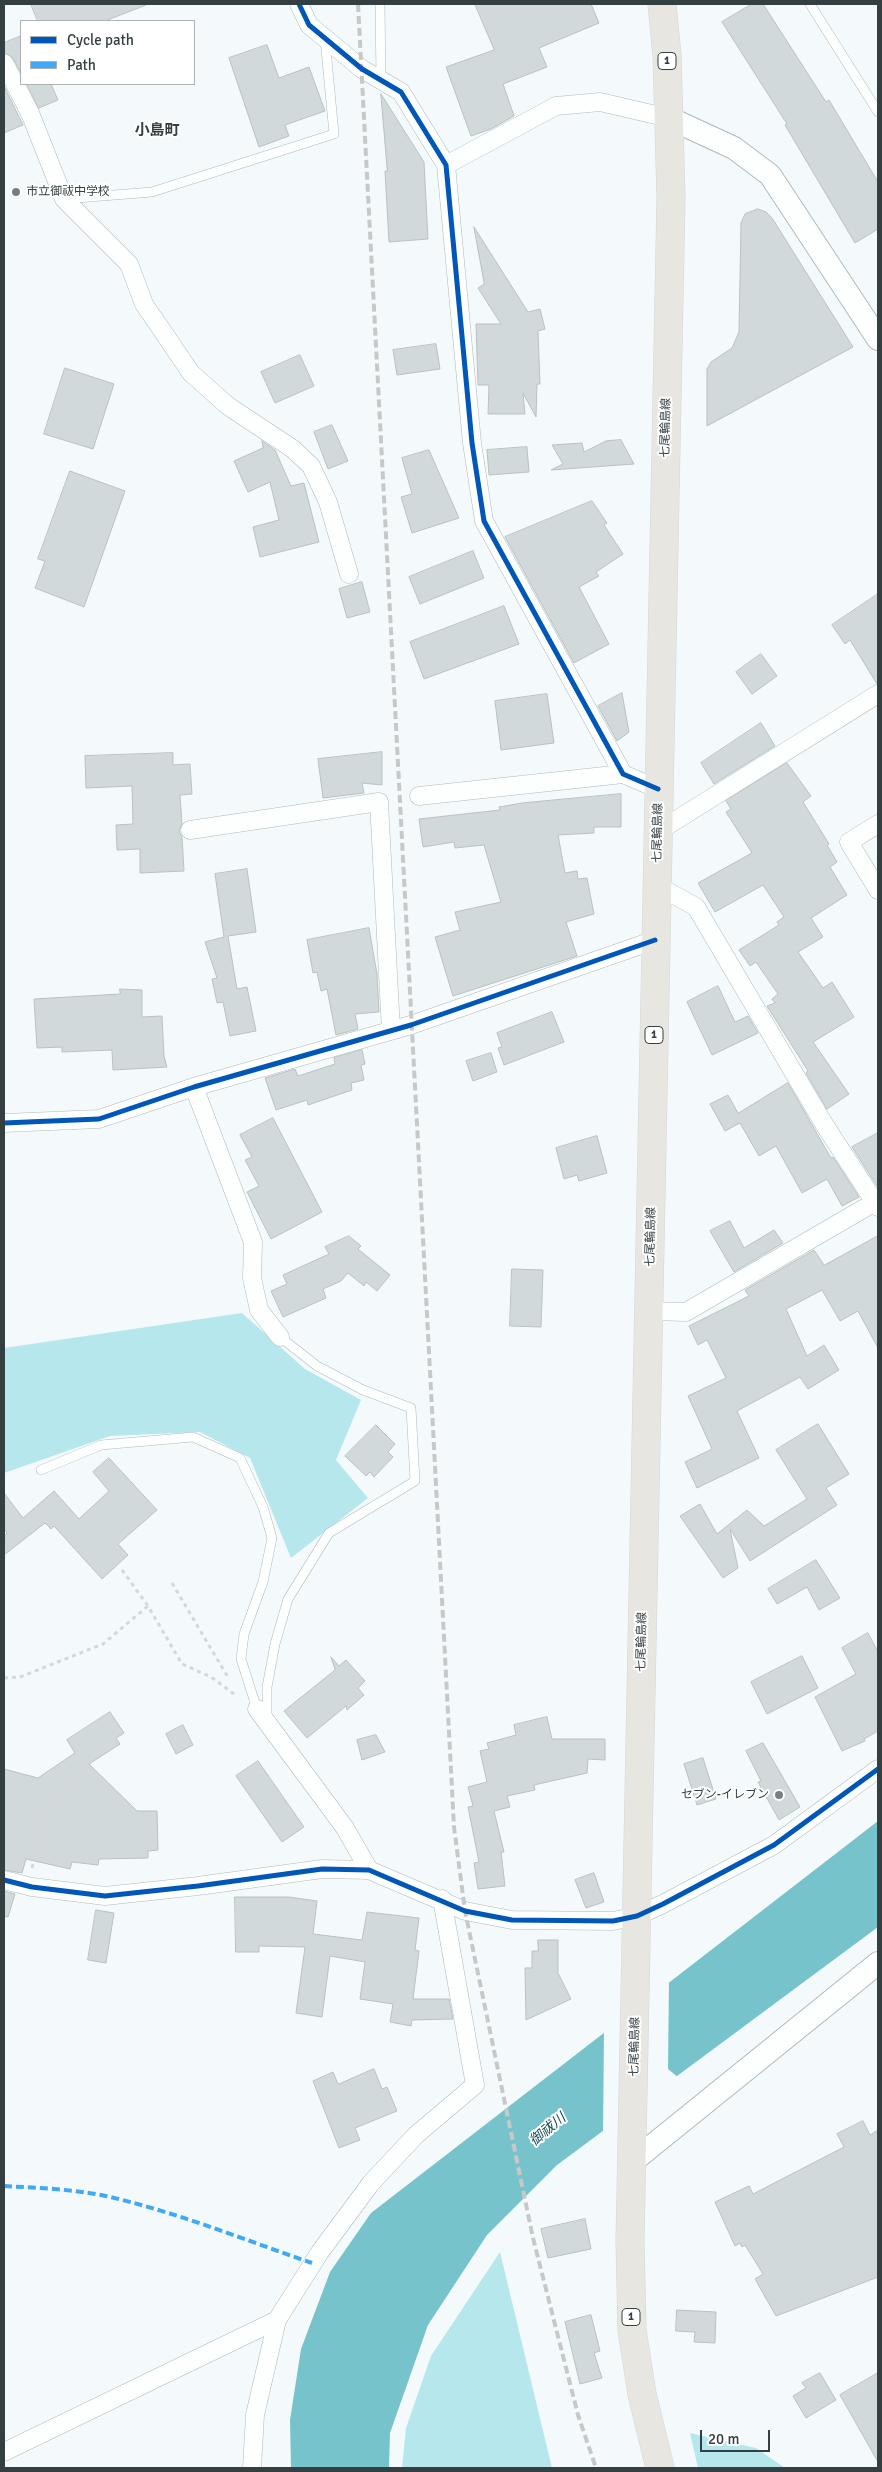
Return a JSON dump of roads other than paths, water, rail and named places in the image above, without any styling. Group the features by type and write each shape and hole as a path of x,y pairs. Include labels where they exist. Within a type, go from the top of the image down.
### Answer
{"main road":[{"name":"七尾輪島線","path":"660,2468 642,2394 632,2330 630,2240 670,198 669,118 662,4"}],"street":[{"path":"299,4 310,25 325,38 362,69 402,92 446,165 472,443 484,521 623,774"},
{"path":"4,63 30,113 64,199 129,264 144,304 191,373 228,406 293,448 311,466 328,502 350,574"},
{"path":"446,165 556,106 600,102 669,118 734,148 770,175 878,339"},
{"path":"657,832 878,694"},
{"path":"419,796 623,774 658,789"},
{"path":"190,830 379,802 391,1030"},
{"path":"878,824 849,842 878,890"},
{"path":"649,1311 686,1312 877,1205 824,1124 696,908 656,885"},
{"path":"4,1123 98,1120 194,1087 391,1030 655,940"},
{"path":"194,1087 253,1242 252,1278 259,1310 280,1337"},
{"path":"256,1710 345,1828 369,1870"},
{"path":"4,1880 27,1886 105,1896 198,1886 322,1869 369,1870 442,1899 465,1911 512,1920 613,1922 637,1916 774,1845 878,1769"},
{"path":"252,2468 255,2414 276,2320 320,2252 371,2183 416,2135 475,2085 442,1899"},
{"path":"633,2150 878,1963"},
{"path":"4,2452 276,2320"}],"lane":[{"path":"380,4 381,80"},
{"path":"810,4 878,112"},
{"path":"64,199 152,192 334,134 325,38"},
{"path":"267,1724 267,1687 275,1644 288,1599 329,1533 416,1481 412,1408 363,1390 317,1366 280,1337"},
{"path":"42,1470 101,1445 193,1437 240,1458 263,1507 272,1538 263,1582 244,1634 241,1659 256,1710"}],"water":[{"name":"御祓川","path":"878,1821 878,1927 557,2165 487,2235 428,2325 390,2433 389,2468 291,2468 290,2420 301,2349 330,2272 371,2213"}],"railway":[{"path":"358,4 454,1827 465,1911 533,2238 578,2415 596,2468"}],"place":[{"name":"市立御祓中学校","path":"16,192"},
{"name":"セブン-イレブン","path":"779,1795"}],"district":[{"name":"小島町","path":"157,131"}]}
